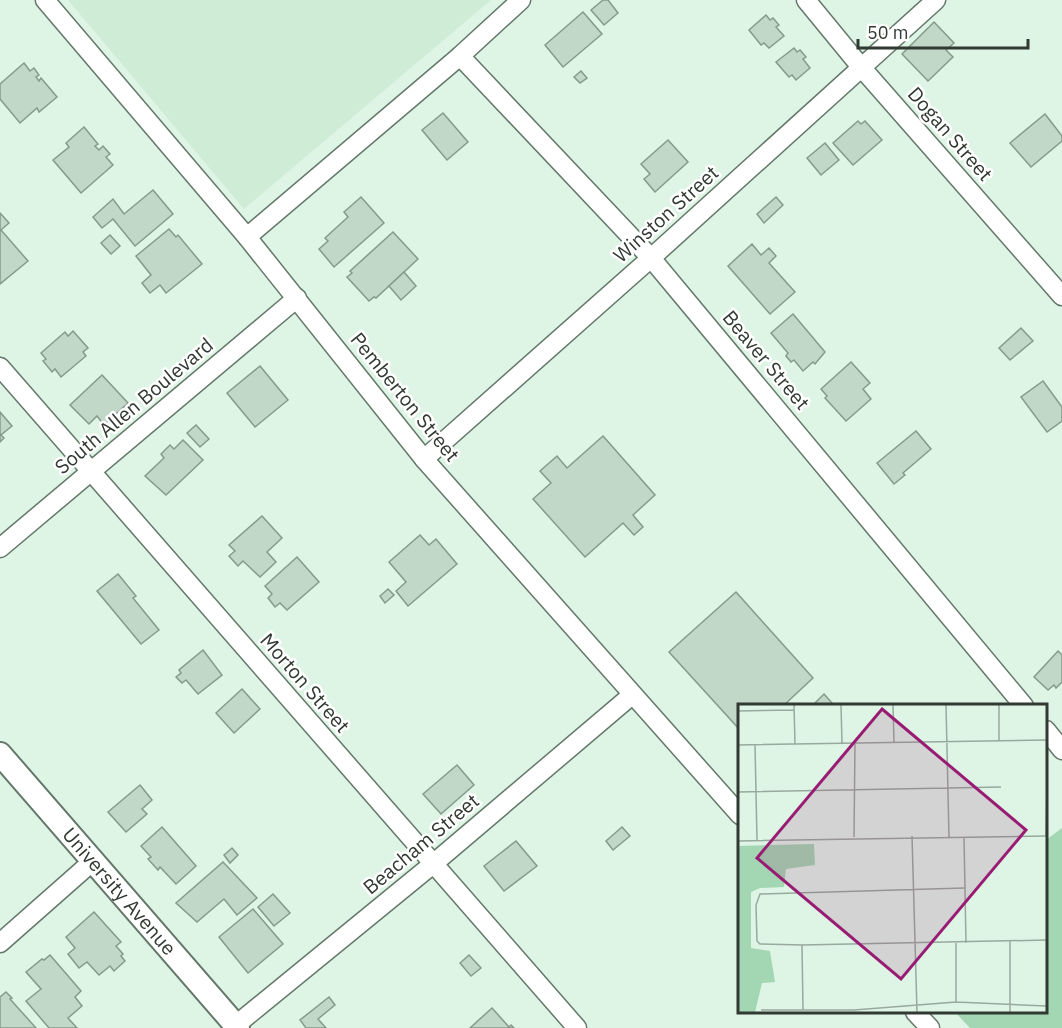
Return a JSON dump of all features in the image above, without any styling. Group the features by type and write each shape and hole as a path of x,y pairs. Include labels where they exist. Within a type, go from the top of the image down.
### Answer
{"street":[{"name":"Pemberton Street","path":"45,0 247,237 424,459 738,813"},
{"path":"247,237 460,56 521,0"},
{"name":"Dogan Street","path":"806,0 861,67 1062,296"},
{"name":"Winston Street","path":"424,459 651,258 936,0"},
{"name":"Beaver Street","path":"460,56 651,258 1023,704"},
{"name":"South Allen Boulevard","path":"0,548 297,298"},
{"name":"Morton Street","path":"0,367 577,1028"},
{"name":"Beacham Street","path":"237,1026 632,695"},
{"path":"1047,731 1062,750"},
{"name":"University Avenue","path":"0,754 237,1026"},
{"path":"0,943 93,861"},
{"path":"917,1013 930,1028"}],"shaded area":[{"path":"68,0 491,0 244,209"}],"green space":[{"path":"1062,828 1062,1028 970,1028 956,1013 1047,1013 1047,839"}],"building":[{"path":"603,0 608,0 618,13 604,25 591,10"},
{"path":"583,12 602,34 563,67 545,45"},
{"path":"766,15 770,20 773,18 779,25 776,27 784,36 769,48 764,43 761,45 749,30"},
{"path":"934,22 954,43 946,50 953,57 928,81 902,54"},
{"path":"794,48 797,52 800,50 806,57 803,59 810,68 796,80 792,75 789,77 776,62"},
{"path":"24,63 30,71 34,68 39,75 36,77 39,81 41,78 57,97 39,112 37,108 20,123 0,99 0,84"},
{"path":"581,71 587,78 580,83 574,77"},
{"path":"443,113 468,142 447,160 422,130"},
{"path":"1045,114 1062,136 1062,141 1031,167 1010,143"},
{"path":"858,121 861,124 865,121 882,140 853,165 833,143"},
{"path":"84,127 98,144 95,146 99,150 103,146 110,154 106,157 113,165 81,193 53,160 69,147 66,143"},
{"path":"668,140 688,162 655,192 644,179 650,174 641,164"},
{"path":"825,143 839,160 821,175 807,158"},
{"path":"153,190 173,214 135,246 113,219 102,228 93,217 113,199 124,214"},
{"path":"361,197 384,223 334,267 319,249 328,241 325,238 348,217 344,212"},
{"path":"776,197 783,205 764,223 757,214"},
{"path":"0,213 9,223 1,230 28,261 0,284"},
{"path":"169,229 176,237 178,235 202,264 166,293 160,285 150,293 142,283 151,275 136,256"},
{"path":"393,232 418,259 376,298 369,301 347,277 352,273 350,271"},
{"path":"110,235 120,246 111,254 101,243"},
{"path":"752,244 761,255 769,248 776,256 769,263 795,292 770,314 728,266"},
{"path":"404,272 416,286 401,300 389,286"},
{"path":"793,314 825,352 815,364 813,362 803,371 794,360 791,362 786,356 788,353 771,333"},
{"path":"1021,328 1033,341 1010,360 999,348"},
{"path":"73,331 88,348 83,352 86,356 61,377 55,369 52,372 43,361 46,359 41,353 65,332 68,336"},
{"path":"851,362 870,383 863,389 871,399 846,421 825,398 827,396 821,389"},
{"path":"260,366 288,400 255,427 227,393"},
{"path":"102,375 128,403 104,425 97,416 89,424 70,405"},
{"path":"1043,381 1062,407 1062,421 1047,432 1021,397"},
{"path":"0,412 12,426 1,435 4,438 0,442"},
{"path":"196,425 209,439 200,447 187,433"},
{"path":"916,431 931,449 903,473 905,475 894,484 877,463"},
{"path":"603,436 655,495 633,515 643,527 634,535 623,523 585,557 533,499 551,483 540,471 557,456 567,468"},
{"path":"183,440 203,460 166,495 145,476 164,458 161,454 170,445 174,449"},
{"path":"262,516 282,538 267,552 276,562 260,577 243,561 238,566 229,556 235,551 229,545"},
{"path":"420,535 429,545 436,539 457,564 408,606 396,591 406,582 389,562"},
{"path":"297,557 319,582 287,610 280,603 275,607 268,598 272,594 265,586"},
{"path":"118,574 136,596 133,598 159,630 141,644 97,591"},
{"path":"388,589 394,595 385,603 380,596"},
{"path":"736,592 813,678 785,704 738,704 738,728 669,652"},
{"path":"203,650 222,675 198,694 186,680 182,683 176,677 181,673 179,670"},
{"path":"1058,651 1062,655 1062,682 1056,688 1054,685 1048,690 1034,677"},
{"path":"242,689 260,709 234,733 216,713"},
{"path":"824,694 832,703 831,704 814,704"},
{"path":"457,765 474,785 441,814 423,794"},
{"path":"140,785 152,800 142,809 147,814 126,832 108,812"},
{"path":"162,827 196,866 176,884 160,867 158,870 148,859 151,857 141,846"},
{"path":"622,827 630,836 613,850 606,841"},
{"path":"516,841 537,866 504,891 484,866"},
{"path":"232,848 238,855 230,863 224,855"},
{"path":"223,862 257,898 237,915 224,899 197,922 176,903"},
{"path":"273,894 290,913 274,926 258,907"},
{"path":"253,909 283,944 248,973 219,937"},
{"path":"94,912 121,942 116,946 123,954 121,956 125,961 114,971 110,966 99,975 87,962 79,968 68,954 75,948 66,937"},
{"path":"50,955 81,991 75,997 82,1006 68,1018 77,1028 49,1028 26,1001 41,989 26,972"},
{"path":"469,955 481,968 471,976 460,963"},
{"path":"6,992 36,1028 0,1028 0,997"},
{"path":"329,997 335,1005 318,1019 326,1028 306,1028 300,1020"},
{"path":"492,1008 509,1027 511,1025 514,1028 470,1028"}]}
